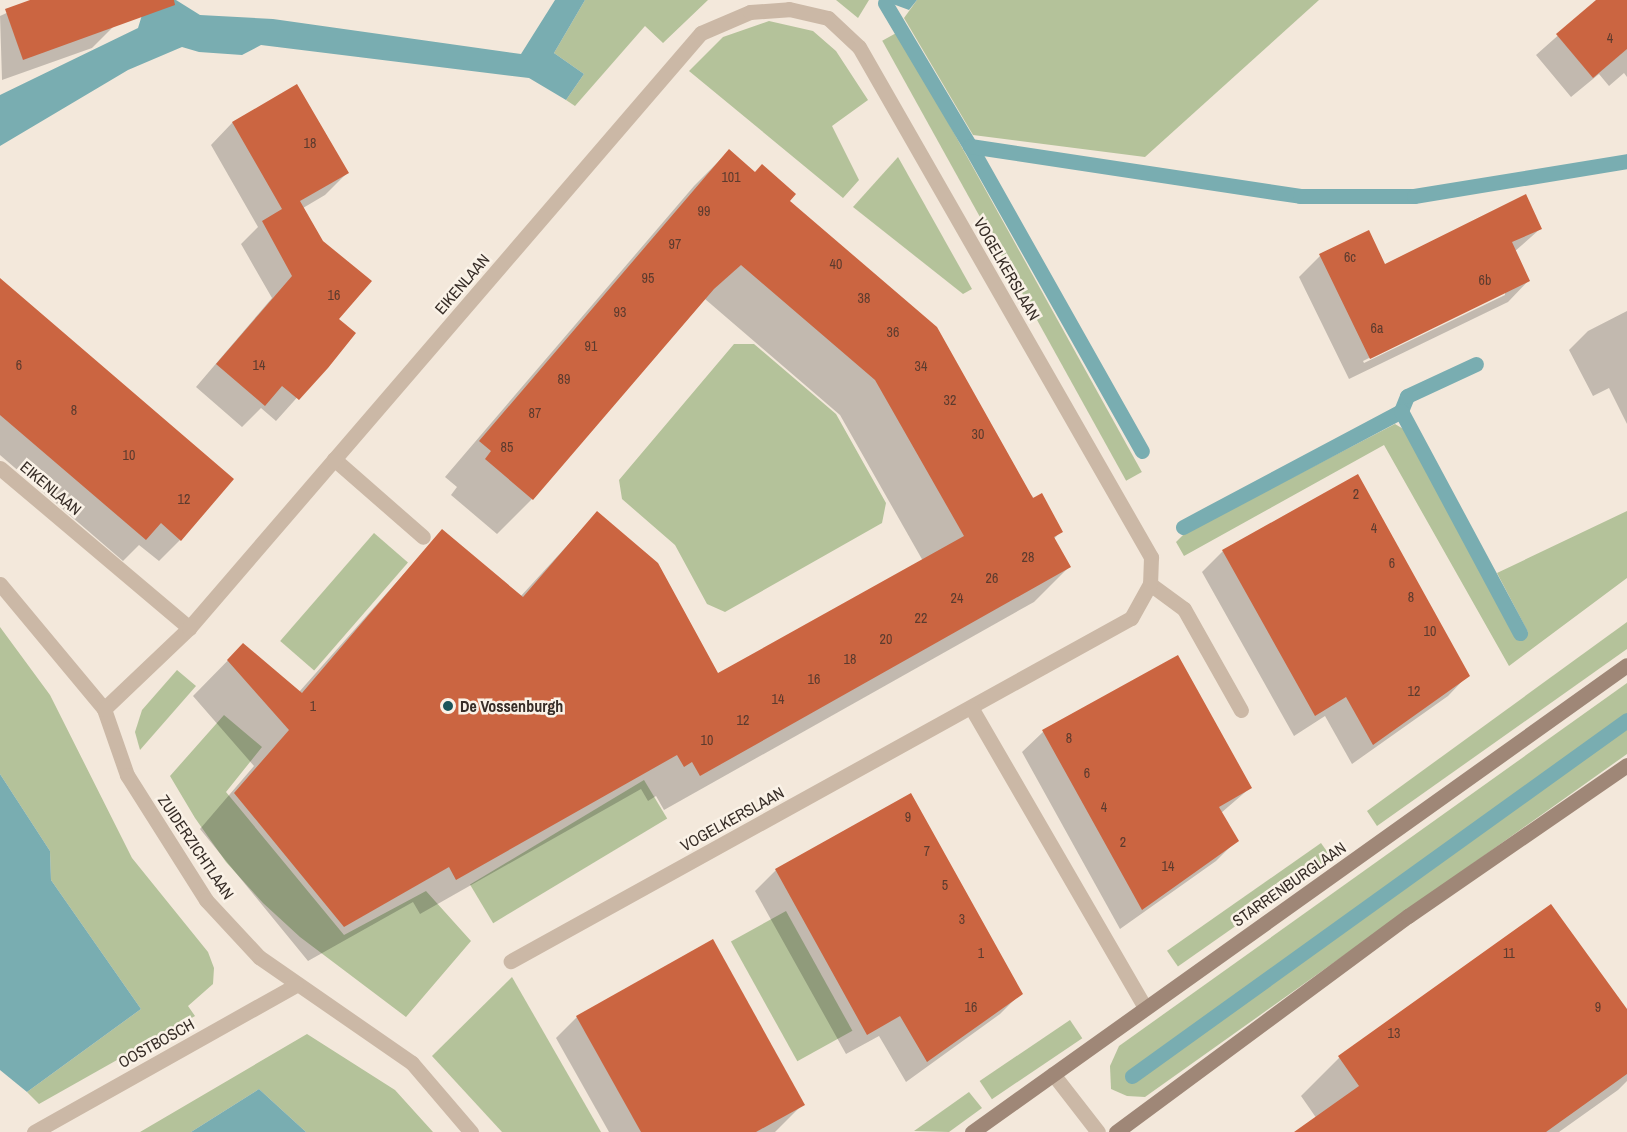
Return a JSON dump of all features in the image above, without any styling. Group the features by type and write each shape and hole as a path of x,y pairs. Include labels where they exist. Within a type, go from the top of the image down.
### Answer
{"street":[{"name":"EIKENLAAN","path":"104,708 189,628 701,33 750,12 789,9"},
{"name":"VOGELKERSLAAN","path":"511,962 972,709 1131,618 1150,584 1151,557 859,47 828,18 789,9"},
{"path":"334,459 423,537"},
{"name":"EIKENLAAN","path":"0,468 189,628"},
{"name":"ZUIDERZICHTLAAN","path":"0,584 104,708 127,775 206,900 259,957 296,985 412,1063 471,1132"},
{"path":"1150,584 1184,609 1241,710"},
{"name":"STARRENBURGLAAN","path":"972,1132 1627,665"},
{"path":"972,709 1145,1008"},
{"path":"1116,1132 1408,916 1627,765"},
{"name":"OOSTBOSCH","path":"34,1132 296,985"},
{"path":"1053,1074 1098,1132"}],"green space":[{"path":"585,0 708,0 663,43 645,26 575,106 566,100 584,74 554,53"},
{"path":"836,0 869,0 858,18"},
{"path":"917,0 1319,0 1145,157 973,135 904,18"},
{"path":"769,21 813,31 836,51 868,100 832,126 859,180 843,198 689,71 723,37"},
{"path":"898,32 1142,472 1126,481 882,41"},
{"path":"898,157 972,289 963,294 853,207"},
{"path":"734,344 754,344 836,414 886,503 882,523 725,612 707,604 675,545 622,499 619,480"},
{"path":"1395,424 1405,430 1517,639 1528,632 1497,573 1627,511 1627,578 1509,666 1384,445 1184,556 1176,542 1185,533"},
{"path":"374,533 408,563 314,670 280,641"},
{"path":"1627,622 1627,649 1377,826 1367,811"},
{"path":"0,627 50,695 132,858 208,952 214,968 213,984 188,1006 195,1016 39,1104 27,1092 141,1009 51,880 50,851 0,774"},
{"path":"177,670 196,686 140,750 135,732 142,710"},
{"path":"1627,683 1627,754 1145,1097 1127,1096 1111,1089 1110,1066 1119,1046"},
{"path":"224,715 262,747 226,792 344,935 426,891 471,941 406,1017 300,937 263,903 226,862 195,818 170,776"},
{"path":"644,780 667,819 493,923 470,885"},
{"path":"1321,843 1332,859 1178,966 1167,951"},
{"path":"786,911 852,1031 797,1061 731,942"},
{"path":"512,977 601,1132 502,1132 432,1056"},
{"path":"1070,1020 1082,1038 992,1099 980,1081"},
{"path":"307,1034 395,1090 433,1132 306,1132 259,1089 191,1132 140,1132"},
{"path":"969,1092 982,1108 949,1132 914,1131"}],"water":[{"path":"137,0 176,0 200,15 273,19 521,54 555,0 585,0 554,53 584,74 566,100 529,78 261,45 242,55 199,52 182,47 128,70 0,146 0,95 138,28 142,15"},
{"path":"882,0 917,0 909,10"},
{"path":"0,774 50,851 51,880 141,1009 27,1092 0,1070"},
{"path":"259,1089 306,1132 191,1132"}],"building":[{"path":"30,0 174,0 175,5 23,60 5,9"},
{"path":"1596,0 1627,0 1627,49 1593,78 1556,34"},
{"path":"297,84 349,173 300,201 323,241 372,281 339,319 356,333 328,368 299,400 282,386 265,406 216,364 292,276 262,221 282,209 232,122"},
{"path":"729,149 755,172 762,164 796,194 790,201 937,327 1033,498 1042,493 1063,532 1054,537 1071,567 700,776 692,762 684,767 677,755 456,880 449,867 344,927 234,793 289,730 227,660 243,643 302,693 442,529 523,597 597,511 658,563 718,673 964,536 875,380 741,265 714,289 533,500 485,459 491,451 479,441"},
{"path":"1526,194 1542,229 1512,242 1530,281 1370,359 1319,254 1369,230 1385,264"},
{"path":"0,278 234,479 181,541 161,523 146,540 0,415"},
{"path":"1358,474 1470,676 1373,745 1346,697 1315,716 1222,550"},
{"path":"1178,655 1252,788 1219,807 1239,841 1142,910 1042,730"},
{"path":"911,793 1023,994 927,1062 900,1016 867,1035 775,869"},
{"path":"1551,904 1627,1009 1627,1074 1546,1132 1294,1132 1359,1086 1338,1056"},
{"path":"713,939 805,1105 756,1132 641,1132 576,1016"}],"waterway":[{"path":"885,3 970,146 1142,451"},
{"path":"970,146 1300,196 1414,196 1627,161"},
{"path":"1401,411 1407,396 1476,364"},
{"path":"1183,527 1401,411 1520,633"},
{"path":"1132,1076 1627,720"}],"place":[{"name":"De Vossenburgh","path":"448,706"}]}
